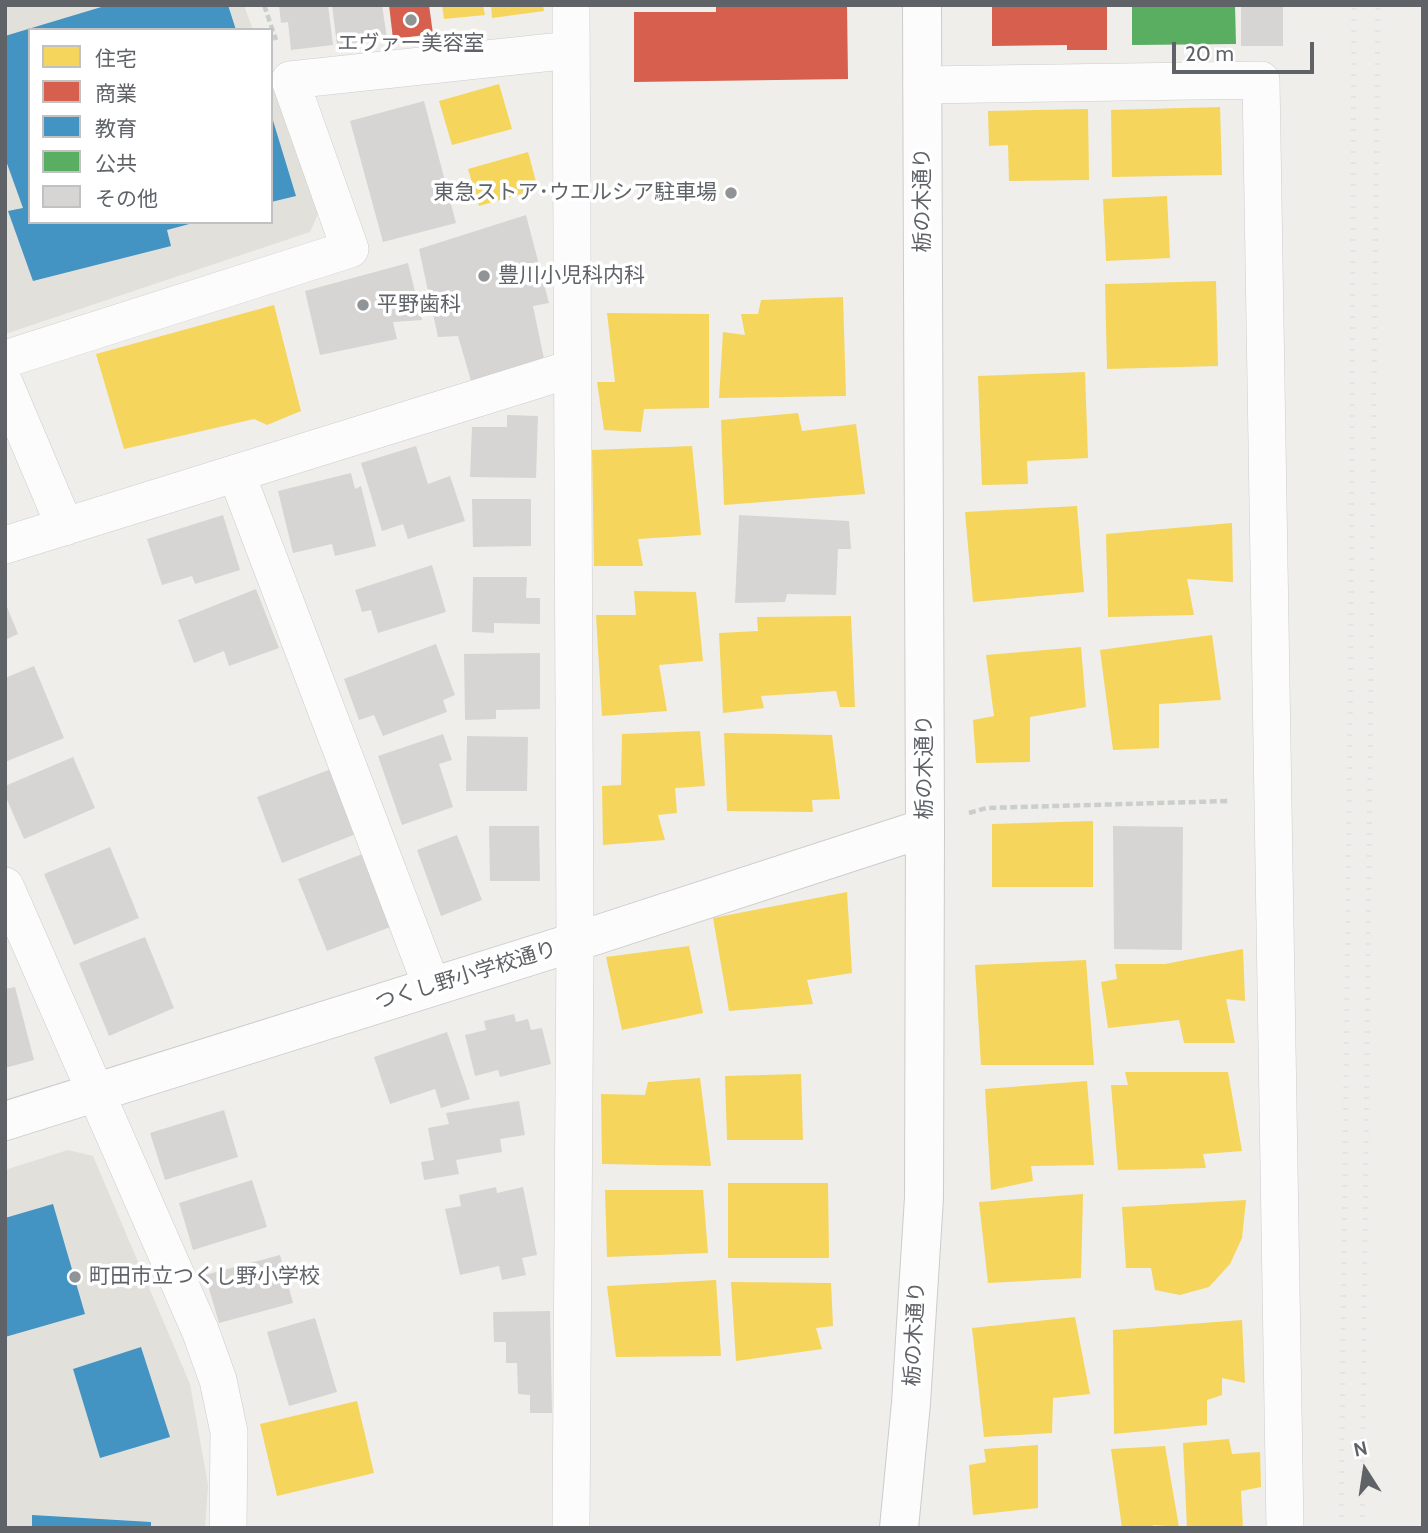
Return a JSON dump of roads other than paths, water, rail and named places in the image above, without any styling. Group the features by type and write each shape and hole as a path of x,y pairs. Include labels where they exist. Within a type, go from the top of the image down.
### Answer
{"street":[{"path":"571,5 575,942 572,1528"},
{"name":"栃の木通り","path":"899,1528 911,1403 924,1198 922,5"},
{"path":"5,359 350,250 290,80 571,50"},
{"path":"922,85 1261,80 1285,1528"},
{"path":"5,545 571,369"},
{"path":"5,385 65,527"},
{"path":"236,473 432,987"},
{"name":"つくし野小学校通り","path":"5,1121 575,942 925,828"},
{"path":"5,886 200,1330 218,1380 229,1432 228,1528"}],"railway":[{"path":"1341,1528 1351,635 1354,5"},
{"path":"1362,1528 1378,5"}],"place":[{"name":"エヴァー美容室","path":"411,20"},
{"name":"東急ストア･ウエルシア駐車場","path":"731,193"},
{"name":"豊川小児科内科","path":"484,276"},
{"name":"平野歯科","path":"363,305"},
{"name":"町田市立つくし野小学校","path":"75,1277"}]}
